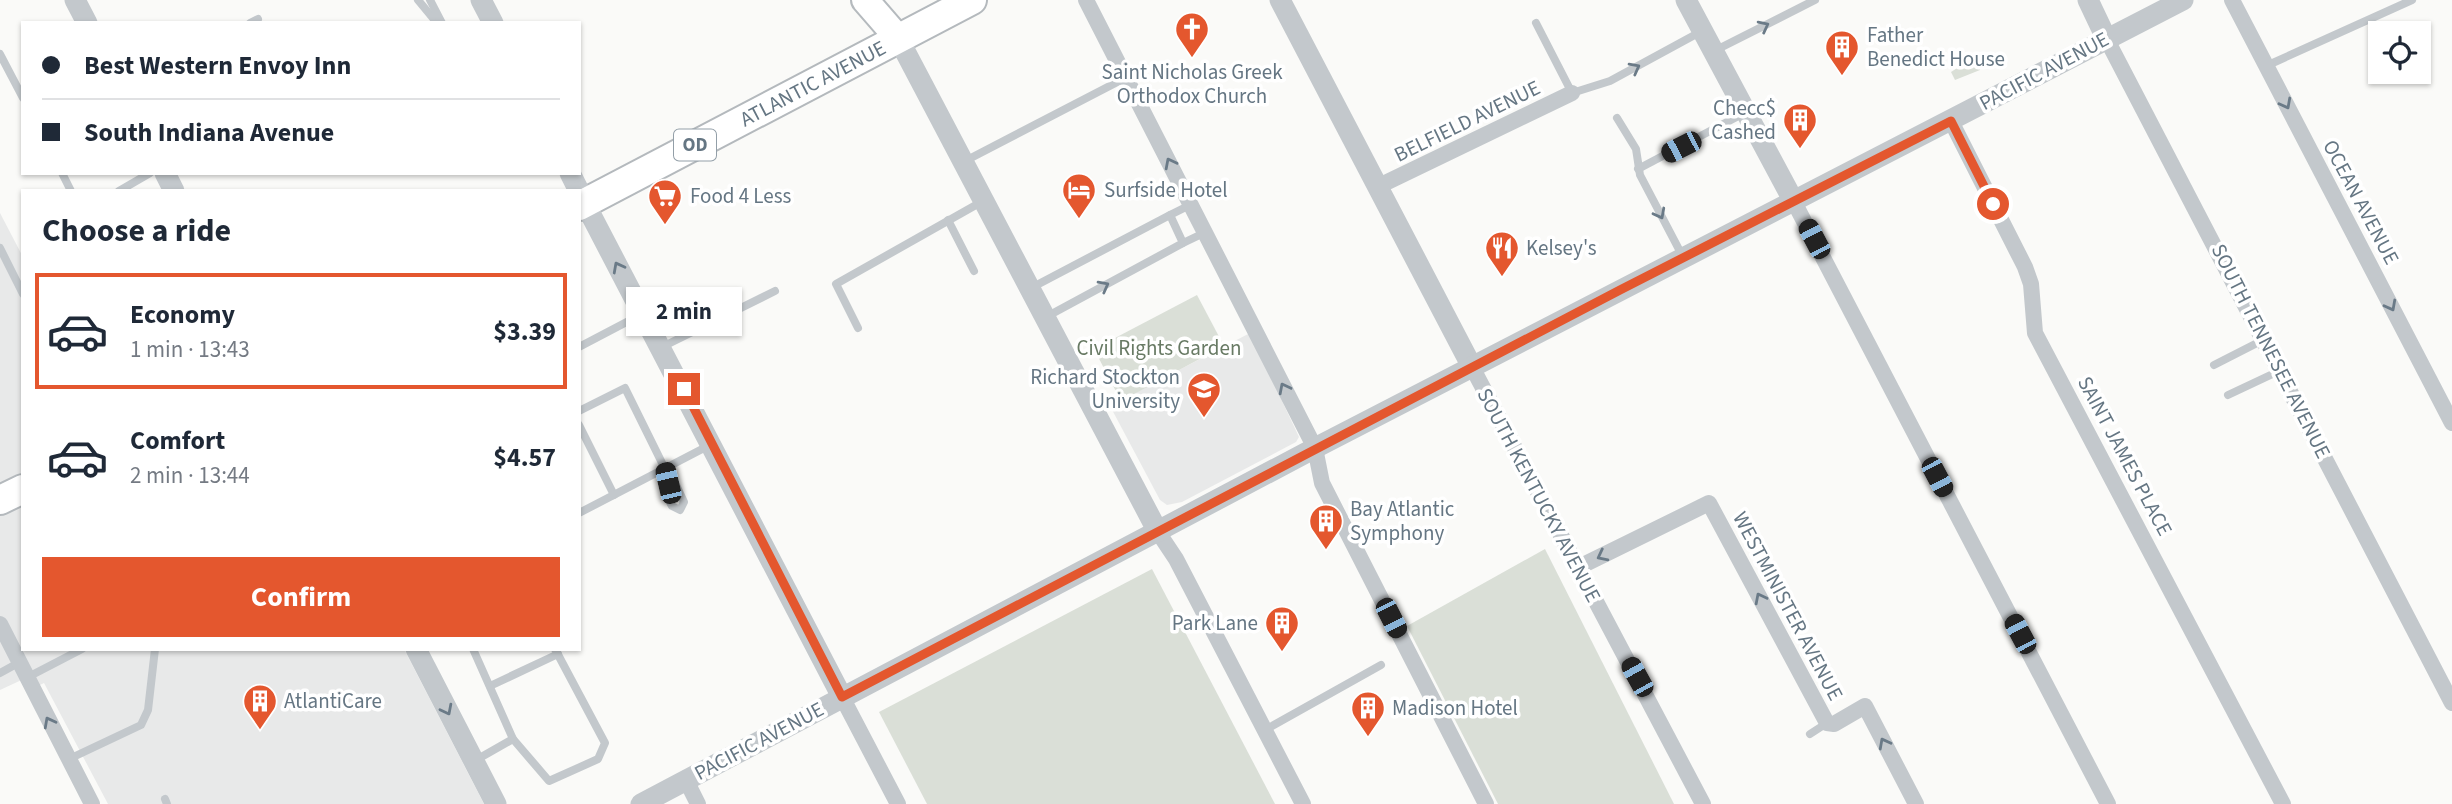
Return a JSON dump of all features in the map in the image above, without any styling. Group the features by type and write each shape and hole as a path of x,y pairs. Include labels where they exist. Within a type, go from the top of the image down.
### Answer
{"highway":[{"name":"ATLANTIC AVENUE","path":"581,198 972,0"},
{"path":"0,500 21,490"}],"main road":[{"path":"865,0 898,38"},
{"path":"883,0 898,38"}],"street":[{"path":"75,0 86,21"},
{"path":"481,0 492,21"},
{"path":"1086,0 1315,448 1322,483 1486,804"},
{"name":"SOUTH KENTUCKY AVENUE","path":"1280,0 1703,804"},
{"path":"1686,0 2108,804"},
{"name":"SOUTH TENNESEE AVENUE","path":"2088,0 2452,703"},
{"name":"PACIFIC AVENUE","path":"640,804 1315,448 2183,0"},
{"name":"OCEAN AVENUE","path":"2232,0 2452,423"},
{"path":"898,38 1043,318 1158,532 1176,559 1303,804"},
{"name":"BELFIELD AVENUE","path":"1379,186 1572,93"},
{"name":"SAINT JAMES PLACE","path":"1951,121 2025,267 2031,284 2035,334 2283,804"},
{"path":"581,198 662,347 898,804"},
{"name":"WESTMINISTER AVENUE","path":"1577,568 1709,503 1827,723 1834,723 1865,706 1916,804"},
{"path":"0,624 92,804"},
{"path":"417,651 496,804"},
{"path":"686,780 698,804"}],"lane":[{"path":"418,0 438,21"},
{"path":"430,0 439,21"},
{"path":"1713,51 1815,0"},
{"path":"2266,66 2412,0"},
{"path":"1536,23 1572,93 1610,81 1702,31"},
{"path":"0,54 21,94"},
{"path":"962,162 1127,78"},
{"path":"1638,169 1746,112"},
{"path":"1617,118 1636,149 1638,169 1683,257"},
{"path":"123,189 147,175"},
{"path":"858,328 836,284 983,201"},
{"path":"1029,290 1192,204"},
{"path":"1170,215 1183,243"},
{"path":"948,220 974,271"},
{"path":"1043,318 1206,233"},
{"path":"0,248 21,290"},
{"path":"662,347 775,291"},
{"path":"581,345 642,313"},
{"path":"2214,365 2265,339"},
{"path":"2228,395 2281,370"},
{"path":"581,410 625,388 665,469 668,483"},
{"path":"581,429 614,495"},
{"path":"581,512 711,444"},
{"path":"28,677 78,651"},
{"path":"69,760 135,735 148,710 155,651"},
{"path":"474,651 513,739 549,781 598,759 605,743 557,652 490,686"},
{"path":"0,673 20,662"},
{"path":"1264,731 1381,665"},
{"path":"1810,734 1827,723"},
{"path":"474,761 513,739"}],"shaded area":[{"name":"AtlantiCare","path":"0,213 21,253 21,651 405,651 484,804 108,804 44,683 32,689 28,677 0,690"},
{"name":"Richard Stockton University","path":"1250,333 1299,437 1296,442 1182,502 1167,505 1160,500 1110,406"}],"green space":[{"path":"1976,58 1980,70 1955,80 1951,72"},
{"name":"Civil Rights Garden","path":"1197,295 1224,346 1121,401 1094,349"},
{"path":"1545,549 1674,804 1498,804 1407,626"},
{"path":"1152,569 1275,804 927,804 879,712"}],"place":[{"name":"Saint Nicholas Greek Orthodox Church","path":"1192,59"},
{"name":"Father Benedict House","path":"1842,77"},
{"name":"Checc$ Cashed","path":"1800,150"},
{"name":"Surfside Hotel","path":"1079,220"},
{"name":"Food 4 Less","path":"665,226"},
{"name":"Kelsey's","path":"1502,278"},
{"name":"Richard Stockton University","path":"1204,419"},
{"name":"Bay Atlantic Symphony","path":"1326,551"},
{"name":"Park Lane","path":"1282,653"},
{"name":"AtlantiCare","path":"260,731"},
{"name":"Madison Hotel","path":"1368,738"}],"route":[{"path":"684,389 842,697 1315,448 1951,121 1993,204"}]}
